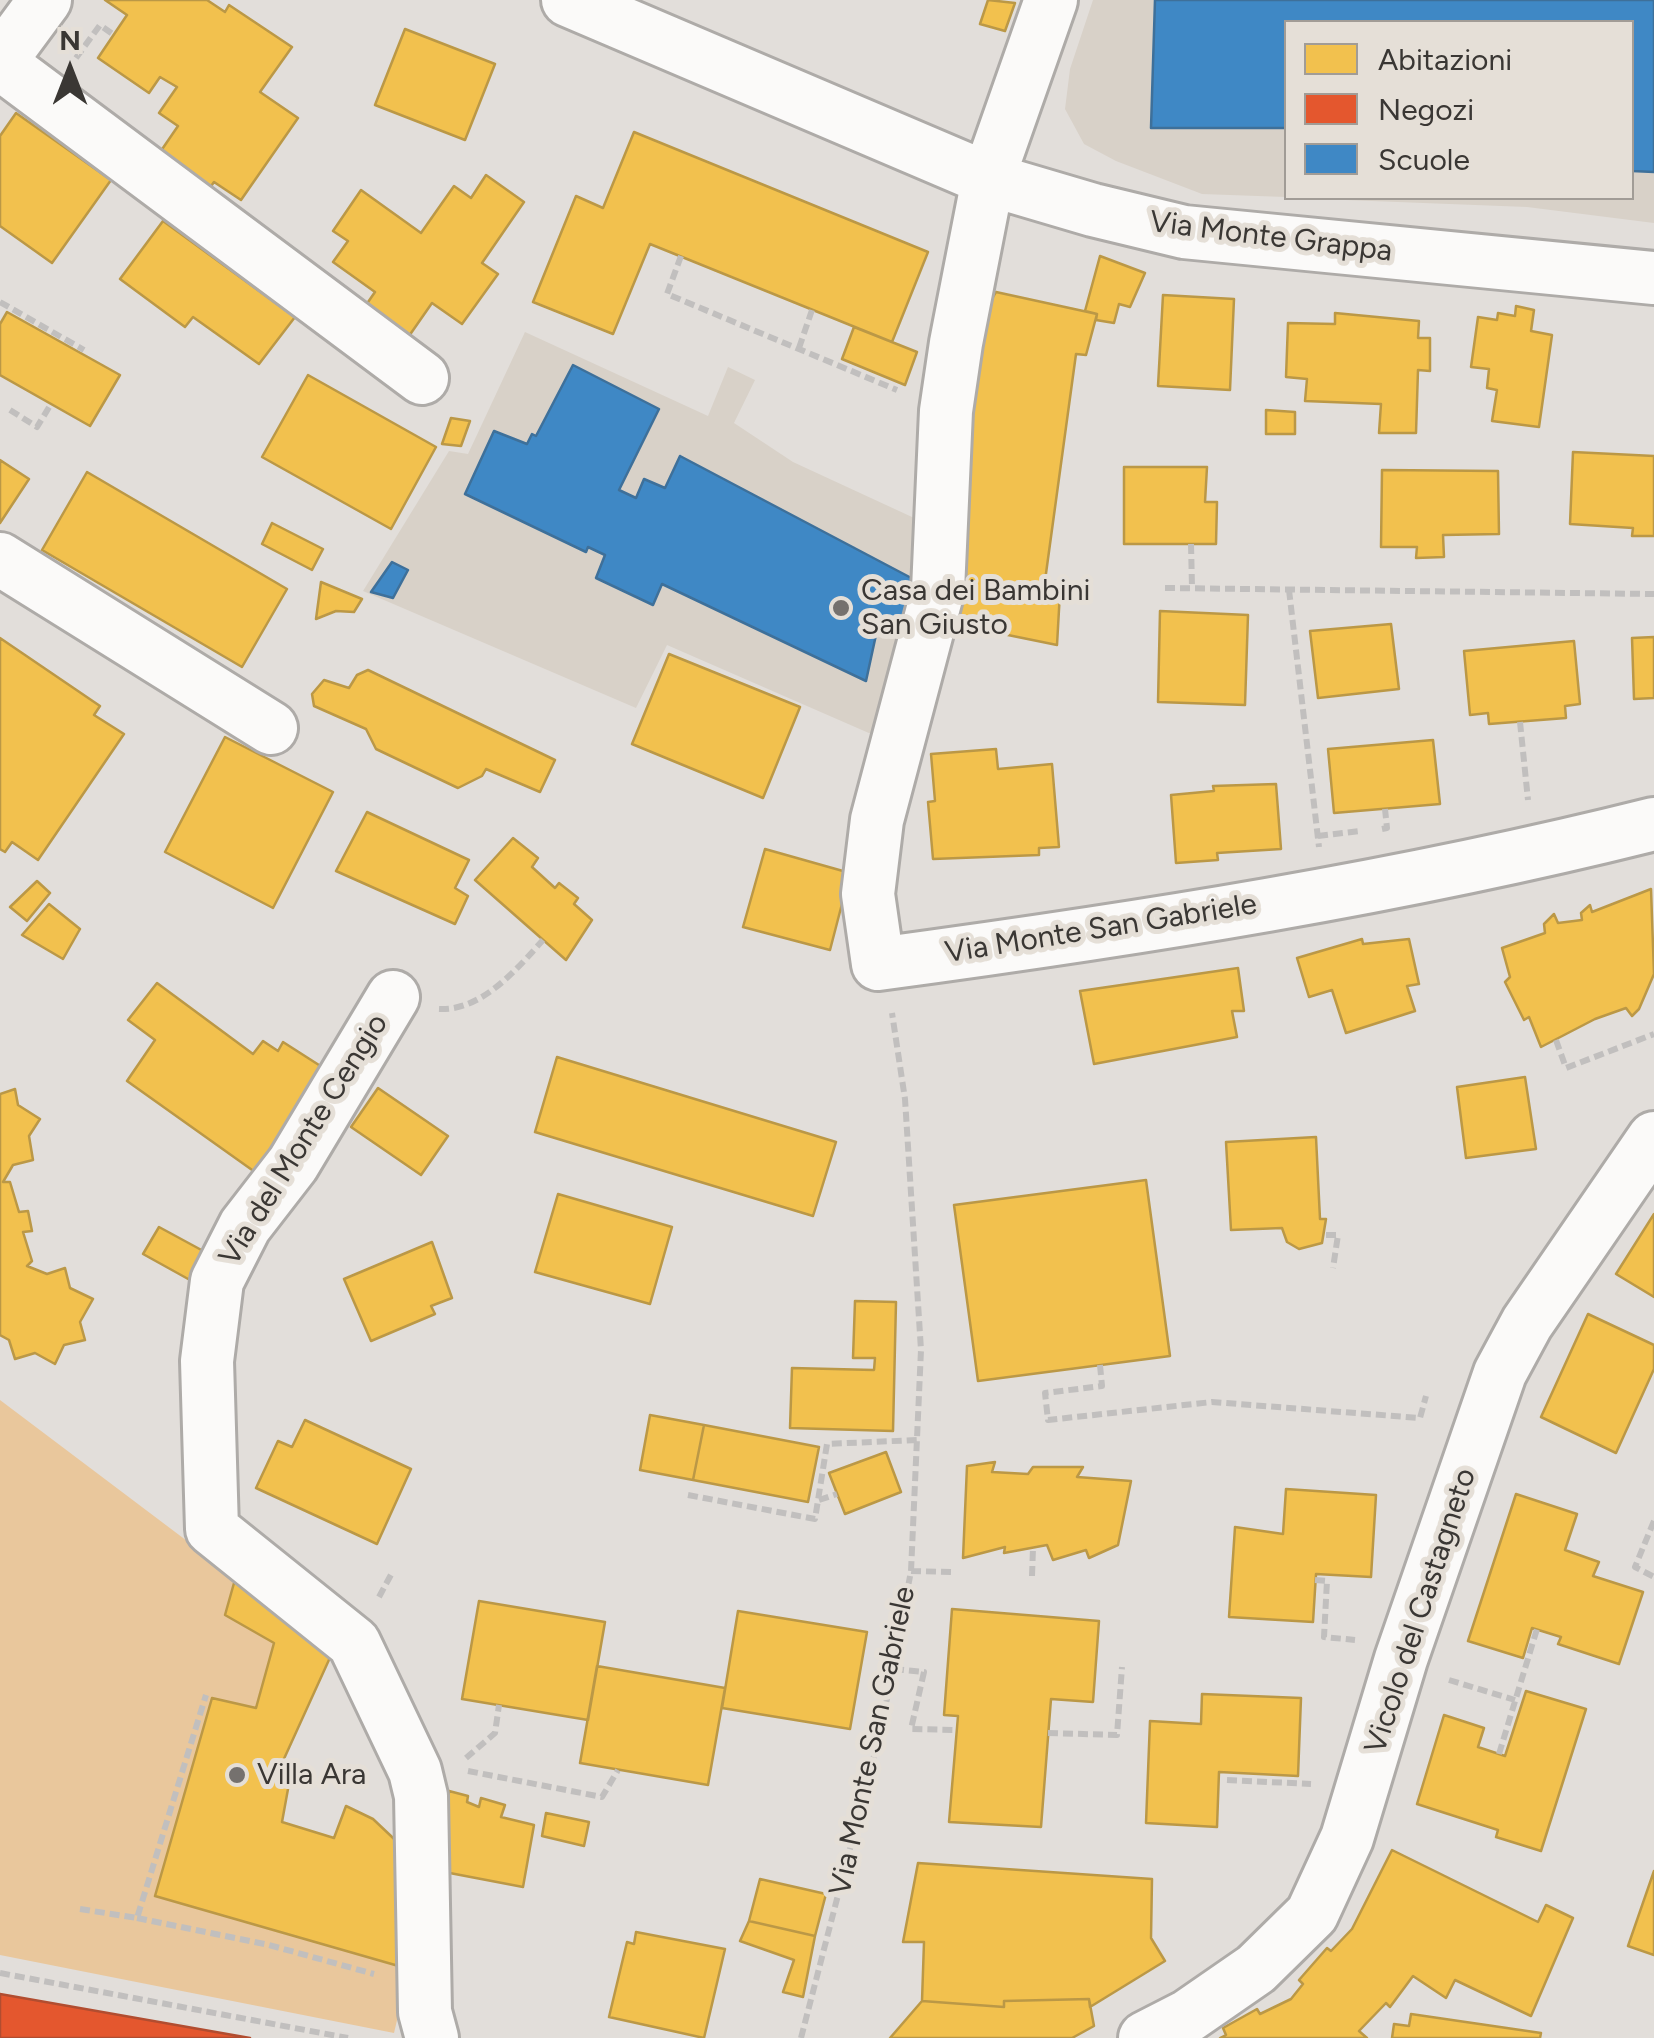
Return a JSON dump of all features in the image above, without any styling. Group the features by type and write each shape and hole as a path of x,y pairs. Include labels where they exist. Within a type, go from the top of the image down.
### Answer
{"street":[{"path":"46,0 0,62 422,378"},
{"name":"Via Monte Grappa","path":"568,0 988,180 1184,232 1654,278"},
{"path":"878,964 868,894 877,820 938,590 946,411 988,180 1051,0"},
{"path":"0,558 271,728"},
{"name":"Via Monte San Gabriele","path":"878,964 1099,934 1534,852 1654,824"},
{"name":"Via del Monte Cengio","path":"408,1003 245,1226 217,1281 207,1361 212,1529 354,1642 415,1770 421,1796 426,2012 432,2038"},
{"name":"Vicolo del Castagneto","path":"1144,2038 1188,2016 1256,1969 1312,1914 1347,1838 1402,1659 1500,1373 1527,1323 1654,1138"}],"path":[{"path":"681,256 667,294 897,390"},
{"path":"0,302 84,350"},
{"path":"799,348 812,310"},
{"path":"10,410 38,427 51,404"},
{"path":"1191,544 1192,587"},
{"path":"1165,588 1654,594"},
{"path":"1289,590 1324,892"},
{"path":"1520,722 1534,852"},
{"path":"1318,836 1387,828 1385,809"},
{"path":"408,1003 451,1010 485,995 511,976 544,940"},
{"name":"Via Monte San Gabriele","path":"800,2038 844,1882 894,1669 911,1570 921,1350 898,1035 878,964"},
{"path":"1556,1040 1566,1068 1654,1034"},
{"path":"1326,1235 1338,1235 1333,1268"},
{"path":"1100,1366 1102,1386 1045,1393 1048,1420 1212,1402 1420,1418 1426,1396"},
{"path":"688,1495 814,1519 828,1444 917,1440"},
{"path":"818,1500 837,1494"},
{"path":"1654,1521 1635,1567 1654,1577"},
{"path":"1032,1576 1033,1548"},
{"path":"911,1570 951,1572"},
{"path":"1315,1580 1327,1580 1324,1638 1373,1641"},
{"path":"1499,1754 1537,1629"},
{"path":"1048,1733 1118,1736 1122,1667"},
{"path":"894,1669 924,1672 911,1729 957,1730"},
{"path":"1455,1682 1515,1700"},
{"path":"137,1918 206,1695"},
{"path":"499,1705 495,1733 468,1752 463,1770 602,1797 618,1770"},
{"path":"1227,1780 1310,1785 1311,1773"},
{"path":"80,1909 269,1945 378,1976"},
{"path":"0,1973 348,2038"}],"shaded area":[{"path":"1093,0 1654,0 1654,223 1527,207 1346,200 1634,200 1634,20 1284,20 1284,197 1202,194 1116,161 1084,144 1065,109 1070,69"},
{"path":"525,332 708,416 728,367 755,380 734,423 793,462 925,523 878,737 667,645 636,708 363,591 449,451 468,454"},
{"path":"0,1400 333,1651 278,1772 290,1778 282,1822 334,1838 346,1806 373,1819 410,1854 409,1969 394,2033 0,1955"}],"building: Abitazioni":[{"path":"105,0 207,0 225,12 229,5 292,47 260,92 298,118 241,200 214,182 204,196 154,161 178,126 159,113 177,87 160,77 149,93 98,58 127,15"},
{"path":"988,0 1015,3 1005,31 980,24"},
{"path":"405,29 495,64 465,140 375,105"},
{"path":"16,113 111,180 52,263 0,226 0,136"},
{"path":"634,132 928,252 892,342 650,244 613,334 533,302 576,196 603,208"},
{"path":"486,175 524,202 482,263 498,274 462,324 432,303 409,336 366,305 375,292 333,262 348,241 333,231 361,190 421,233 454,186 471,198"},
{"path":"163,221 295,317 259,364 193,317 185,327 120,279"},
{"path":"1100,256 1145,273 1130,307 1119,304 1114,323 1096,320 1097,314 1085,311"},
{"path":"996,292 1097,314 1086,355 1076,354 1044,588 1060,592 1057,645 944,622 976,324"},
{"path":"1163,295 1234,299 1230,390 1158,386"},
{"path":"1516,306 1534,310 1531,331 1552,335 1539,427 1492,421 1497,390 1487,388 1489,369 1471,367 1478,317 1497,320 1498,313 1515,316"},
{"path":"7,312 120,375 90,426 0,375 0,324"},
{"path":"1335,313 1419,321 1418,338 1430,338 1430,371 1418,370 1416,433 1379,433 1381,404 1305,401 1307,379 1286,377 1288,323 1335,324"},
{"path":"854,327 917,352 905,385 842,359"},
{"path":"308,375 436,447 391,529 262,457"},
{"path":"1266,410 1295,412 1295,434 1266,434"},
{"path":"451,418 470,421 461,446 442,444"},
{"path":"1573,452 1654,456 1654,536 1632,536 1633,528 1570,524"},
{"path":"0,460 29,479 0,523"},
{"path":"1124,467 1207,467 1205,502 1217,502 1216,544 1124,544"},
{"path":"1382,470 1498,471 1499,534 1443,535 1444,557 1416,558 1417,547 1381,547"},
{"path":"87,472 287,589 242,667 42,550"},
{"path":"272,523 323,549 312,570 262,544"},
{"path":"321,582 362,599 354,612 336,611 316,619"},
{"path":"1160,611 1248,615 1245,705 1158,702"},
{"path":"1391,624 1399,689 1318,698 1310,631"},
{"path":"1654,637 1654,698 1634,699 1632,638"},
{"path":"0,638 100,706 94,715 124,734 38,860 12,842 5,852 0,849"},
{"path":"1574,641 1580,704 1565,706 1566,718 1489,724 1488,713 1470,715 1464,651"},
{"path":"669,654 800,707 763,798 632,744"},
{"path":"368,670 555,760 540,792 486,769 482,776 458,788 376,749 366,729 314,706 312,694 324,680 349,688 357,675"},
{"path":"225,737 333,792 273,908 165,852"},
{"path":"1433,740 1440,804 1334,813 1328,749"},
{"path":"996,749 998,769 1052,764 1059,847 1039,848 1039,855 933,859 928,802 935,801 931,754"},
{"path":"1276,784 1281,849 1217,853 1218,860 1176,863 1171,795 1214,791 1213,786"},
{"path":"367,812 469,860 455,888 468,896 455,924 336,871"},
{"path":"513,838 538,858 532,867 555,888 559,883 578,898 574,904 592,920 566,960 475,880"},
{"path":"765,849 850,873 830,950 743,927"},
{"path":"37,881 50,893 27,921 10,907"},
{"path":"1651,889 1654,974 1639,1009 1632,1016 1626,1008 1595,1019 1541,1047 1529,1017 1524,1020 1505,982 1510,977 1502,948 1545,933 1544,924 1554,914 1558,923 1582,920 1581,913 1590,905 1592,912"},
{"path":"49,904 80,929 63,959 22,935"},
{"path":"1362,939 1363,944 1409,939 1419,984 1407,986 1415,1011 1346,1033 1332,990 1309,997 1297,958"},
{"path":"1238,968 1244,1011 1232,1011 1237,1037 1094,1064 1080,991"},
{"path":"157,983 253,1054 263,1041 278,1051 283,1042 333,1074 269,1182 127,1081 155,1040 128,1020"},
{"path":"557,1057 836,1142 813,1216 535,1132"},
{"path":"1525,1077 1536,1149 1466,1158 1457,1087"},
{"path":"378,1088 448,1136 421,1175 351,1127"},
{"path":"15,1089 18,1105 40,1119 29,1136 33,1160 13,1165 3,1182 10,1182 19,1212 28,1211 32,1231 23,1232 32,1261 27,1266 47,1274 65,1268 70,1288 93,1299 80,1322 85,1340 64,1345 55,1364 35,1353 15,1359 9,1340 0,1335 0,1094"},
{"path":"1316,1137 1320,1219 1326,1219 1322,1243 1299,1249 1287,1242 1282,1228 1231,1230 1226,1142"},
{"path":"1146,1180 1170,1356 978,1381 954,1205"},
{"path":"558,1194 672,1227 650,1304 535,1272"},
{"path":"1654,1214 1654,1297 1616,1274"},
{"path":"159,1227 218,1259 199,1285 143,1254"},
{"path":"432,1242 452,1298 431,1306 435,1314 371,1341 344,1279"},
{"path":"855,1301 896,1302 893,1431 790,1428 792,1368 874,1370 875,1358 853,1358"},
{"path":"1588,1314 1654,1345 1654,1369 1616,1453 1541,1417"},
{"path":"650,1415 704,1425 693,1480 640,1470"},
{"path":"305,1420 411,1469 377,1544 256,1488 278,1441 292,1447"},
{"path":"704,1425 819,1447 808,1502 693,1480"},
{"path":"886,1452 901,1492 845,1514 829,1473"},
{"path":"995,1462 992,1472 1028,1474 1033,1467 1083,1467 1077,1477 1131,1481 1118,1545 1089,1558 1086,1550 1053,1560 1047,1545 1004,1553 1005,1547 963,1558 967,1466"},
{"path":"1286,1489 1376,1495 1371,1577 1316,1574 1313,1622 1229,1617 1235,1527 1283,1534"},
{"path":"1516,1494 1577,1514 1565,1550 1599,1562 1593,1576 1643,1592 1619,1664 1558,1644 1561,1637 1532,1628 1523,1658 1468,1641"},
{"name":"Villa Ara","path":"236,1576 333,1651 278,1772 290,1778 282,1822 334,1838 346,1806 373,1819 410,1854 409,1969 155,1896 212,1698 256,1708 274,1643 225,1615"},
{"path":"479,1601 605,1622 588,1720 462,1699"},
{"path":"952,1609 1099,1621 1093,1702 1051,1699 1041,1827 949,1822 958,1716 944,1715"},
{"path":"738,1611 867,1632 850,1729 722,1708"},
{"path":"597,1666 725,1688 708,1785 580,1763"},
{"path":"1526,1691 1586,1709 1541,1851 1496,1837 1498,1830 1417,1804 1444,1715 1484,1728 1478,1747 1505,1756"},
{"path":"1202,1694 1301,1698 1298,1776 1219,1772 1217,1827 1146,1823 1150,1721 1201,1724"},
{"path":"449,1791 468,1796 467,1802 479,1807 481,1798 505,1805 501,1817 534,1825 523,1887 434,1870"},
{"path":"546,1813 589,1822 584,1846 542,1836"},
{"path":"1392,1850 1538,1922 1546,1905 1573,1918 1531,2016 1455,1980 1446,1998 1413,1976 1390,2007 1386,2003 1359,2031 1367,2038 1220,2038 1226,2035 1223,2028 1257,2009 1260,2014 1291,1999 1303,1984 1299,1980 1327,1948 1331,1951 1352,1929"},
{"path":"918,1863 1152,1879 1151,1938 1165,1961 1090,2007 1089,1999 1004,2001 1004,2007 922,2001 924,1942 903,1942"},
{"path":"1654,1871 1654,1955 1628,1946"},
{"path":"760,1879 826,1894 815,1936 749,1921"},
{"path":"749,1921 815,1936 803,1997 783,1992 794,1960 740,1941"},
{"path":"636,1932 725,1949 704,2038 609,2017 627,1942 634,1944"},
{"path":"1089,1999 1094,2026 1072,2038 890,2038 922,2001 1004,2007 1004,2001"},
{"path":"1411,2014 1541,2033 1540,2038 1392,2038 1394,2024 1409,2026"}],"building: Negozi":[{"path":"0,1994 250,2038 0,2038"}],"building: Scuole":[{"path":"1155,0 1654,0 1654,172 1634,171 1634,20 1284,20 1284,128 1151,128"},
{"path":"573,365 659,409 619,490 636,498 644,479 665,488 680,456 917,581 907,627 879,621 866,681 662,584 653,605 596,578 605,555 588,547 586,552 465,494 494,431 527,444 532,434 536,436"},
{"path":"392,562 408,570 393,598 371,592"}],"place":[{"name":"Casa dei Bambini San Giusto","path":"841,608"},
{"name":"Villa Ara","path":"237,1775"}]}
